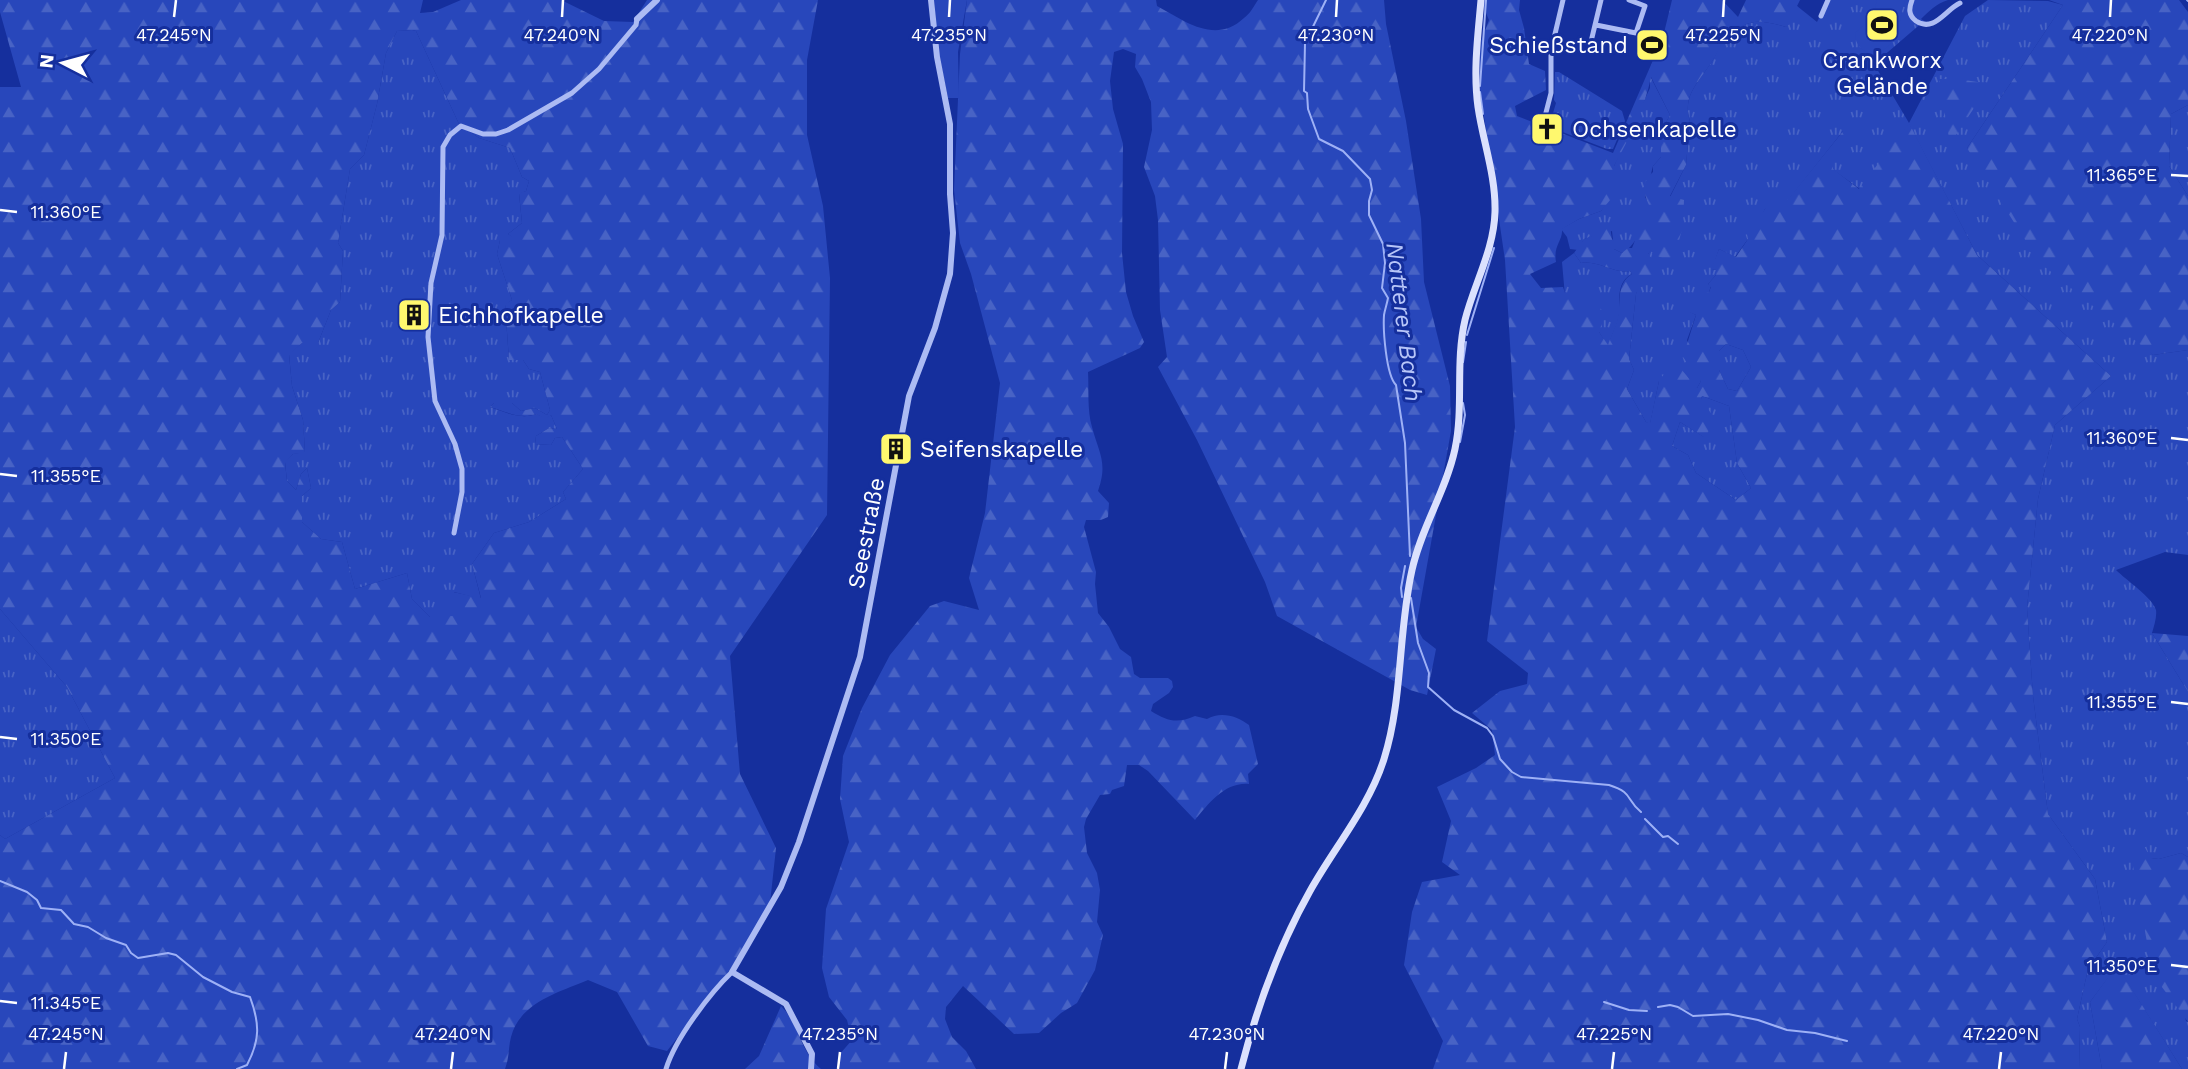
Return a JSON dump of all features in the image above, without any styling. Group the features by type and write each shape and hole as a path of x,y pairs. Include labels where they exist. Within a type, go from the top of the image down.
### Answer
{"main road":[{"path":"1241,1069 1264,991 1284,940 1369,793 1384,759 1393,718 1410,578 1418,548 1454,454 1458,429 1460,345 1466,315 1489,247 1495,211 1492,177 1476,88 1481,0"}],"street":[{"path":"454,533 462,492 462,469 455,444 435,401 428,337 431,283 442,235 443,147 450,135 461,126 483,134 496,134 508,130 572,93 599,69 637,19 657,0"},
{"name":"Seestraße","path":"732,972 776,898 785,876 860,657 906,412 914,382 936,328 950,274 953,233 950,124 938,62 931,0"},
{"path":"1542,128 1551,93 1552,51 1563,0"},
{"path":"1590,50 1601,0"},
{"path":"1595,25 1636,33 1644,6 1629,0"},
{"path":"1821,16 1828,0"},
{"path":"1912,0 1911,15 1914,20 1926,25 1933,24 1961,4"},
{"path":"666,1069 686,1030 732,972 786,1003 811,1054 811,1069"}],"green space":[{"path":"0,0 423,0 420,13 433,12 461,0 561,0 604,21 633,22 647,0 818,0 807,60 807,135 823,206 830,278 827,515 730,656 740,774 776,848 770,903 730,970 667,1051 648,1046 617,992 588,980 542,1000 523,1015 511,1037 505,1069 0,1069 0,835 5,839 115,778 67,687 0,609 0,87 21,87 0,12","holes":["397,31 416,31 459,124 479,138 510,148 522,177 529,181 526,191 519,193 522,223 508,234 516,240 500,240 497,254 512,300 505,304 509,360 523,360 529,369 540,372 550,410 547,415 535,408 521,411 512,403 494,403 490,407 518,415 536,414 546,419 551,415 557,429 549,428 536,436 535,444 551,445 555,438 562,437 583,469 563,492 566,499 529,522 494,533 472,564 481,598 453,592 453,616 430,617 412,599 407,573 355,589 342,542 321,539 302,522 302,496 311,488 307,468 301,474 296,490 287,481 285,463 293,454 305,453 303,420 292,386 289,355 302,343 318,343 331,310 340,302 343,251 338,243 350,169 364,155 386,53"]},
{"path":"934,0 967,0 958,52 959,98 948,98 938,50"},
{"path":"967,0 1156,0 1157,6 1189,24 1222,30 1233,26 1248,14 1258,0 1384,0 1421,219 1424,282 1450,386 1451,431 1416,627 1423,639 1436,649 1427,695 1410,690 1277,616 1265,582 1197,440 1158,367 1167,357 1160,310 1158,220 1155,196 1144,167 1152,130 1151,102 1135,67 1136,54 1123,49 1114,52 1110,81 1113,109 1123,144 1122,253 1126,292 1144,342 1140,348 1088,372 1090,420 1102,465 1098,491 1109,503 1108,517 1086,520 1084,527 1096,572 1098,613 1120,649 1131,657 1134,674 1140,678 1168,678 1172,681 1173,687 1169,693 1153,704 1151,711 1172,720 1195,716 1207,719 1223,715 1239,719 1249,725 1258,764 1248,774 1249,784 1232,786 1225,790 1195,820 1139,765 1127,765 1124,786 1112,790 1110,794 1100,795 1084,827 1087,853 1097,873 1100,890 1097,922 1103,935 1095,970 1077,1003 1039,1033 1014,1034 963,986 946,1007 945,1019 952,1037 966,1051 976,1069 840,1069 839,1055 852,1040 847,1020 829,997 822,968 826,909 849,842 840,799 843,756 862,708 890,655 930,606 944,601 979,610 969,578 985,513 1000,383 960,243 954,190 960,54"},
{"path":"1484,0 1520,0 1519,10 1529,64 1545,71 1546,90 1515,106 1517,116 1613,153 1663,37 1672,0 1722,0 1738,17 1746,0 1800,0 1797,6 1802,14 1786,27 1765,22 1751,23 1721,40 1715,56 1690,97 1688,112 1693,133 1688,142 1686,165 1670,196 1684,200 1683,226 1673,262 1652,254 1654,247 1648,254 1653,260 1653,279 1640,285 1636,294 1629,359 1634,370 1627,389 1646,422 1650,423 1659,381 1667,370 1681,369 1697,388 1701,381 1683,357 1696,315 1689,312 1703,294 1709,292 1711,287 1708,284 1716,275 1716,270 1711,269 1719,249 1736,257 1748,239 1747,234 1765,209 1776,199 1785,203 1844,130 1846,147 1839,158 1833,158 1833,169 1859,189 1909,123 1977,255 2111,376 2055,425 2038,499 2027,608 2033,696 2048,814 2095,879 2107,942 2088,969 2077,1019 2080,1027 2079,1069 1433,1069 1443,1041 1404,965 1412,912 1422,882 1460,875 1442,862 1451,821 1437,787 1476,768 1495,755 1492,730 1472,713 1500,691 1527,684 1528,673 1487,641 1515,427 1505,260 1480,89 1479,46 1489,20 1483,6","holes":["1651,77 1670,115 1661,138 1661,157 1645,183 1649,205 1638,221 1635,242 1632,248 1622,253 1614,249 1615,242 1610,227 1603,228 1600,233 1584,239 1574,253 1581,263 1594,263 1618,271 1630,271 1632,274 1621,288 1618,317 1608,345 1599,332 1604,317 1596,295 1572,293 1566,296 1563,287 1541,288 1530,274 1556,262 1562,229 1601,211 1615,194 1617,171 1614,166 1641,111","1726,344 1743,350 1751,367 1737,391 1728,389 1719,370 1719,351","1702,396 1729,406 1737,463 1751,488 1736,500 1696,473 1688,455 1672,446 1680,422 1705,438 1715,419 1701,399"]},
{"path":"1828,0 1948,0 1930,11 1921,19 1924,21 1874,64 1909,123 1965,16 1988,0 2048,1 2063,5 1967,148 2153,355 2188,350 2188,555 2165,552 2116,570 2154,605 2156,616 2152,633 2188,692 2188,857 2181,853 2159,859 2150,858 2188,1022 2188,1069 2182,1069 2117,966 2090,1002 2102,1069 2079,1069 2080,1027 2077,1019 2088,969 2107,942 2095,879 2048,814 2033,696 2027,608 2038,499 2055,425 2111,376 1977,255 1909,124 1860,189 1832,169 1843,131 1785,204 1765,209 1735,257 1719,249 1712,269 1716,270 1716,275 1708,284 1711,286 1709,292 1690,312 1696,315 1687,340 1701,381 1697,388 1659,381 1650,424 1646,422 1627,389 1634,370 1629,359 1636,294 1666,205 1686,165 1688,141 1693,133 1688,108 1693,89 1715,56 1720,40 1729,34 1744,25 1758,22 1786,27 1797,6 1817,22"},
{"name":"Crankworx Gelände","path":"1877,0 1905,0 1895,38 1874,56 1860,48 1855,33 1873,17"},
{"path":"2049,0 2179,0 2188,12 2188,105 2171,114 2169,166 2188,196 2188,350 2153,355 2039,262 1967,148 2063,5"},
{"path":"397,31 416,31 459,124 479,138 510,148 522,177 529,181 526,191 519,194 522,223 508,234 518,240 500,240 497,254 512,300 505,305 509,360 523,360 529,369 540,372 550,410 547,415 535,408 521,411 512,403 494,403 490,407 518,416 536,414 546,418 551,415 557,429 549,428 536,436 535,444 551,445 555,438 562,437 583,469 563,492 566,499 529,522 494,533 472,564 481,599 454,592 453,617 430,617 412,599 407,573 355,589 342,542 321,539 302,522 302,496 311,488 307,468 301,474 296,490 287,481 285,462 293,454 305,452 303,420 292,386 289,354 302,343 318,343 331,310 340,302 343,251 338,243 350,169 364,155 386,53"},
{"path":"1555,72 1622,111 1625,121 1613,149 1560,131 1562,125 1551,120 1556,103"},
{"path":"1650,76 1670,115 1661,138 1661,157 1653,166 1645,197 1650,205 1640,232 1633,244 1622,253 1614,249 1612,231 1584,239 1578,250 1570,249 1567,237 1561,229 1601,211 1605,205 1614,166 1650,88"},
{"path":"1939,79 1990,84 1950,144"},
{"path":"2188,105 2188,196 2169,166 2171,114"},
{"path":"1574,253 1581,263 1594,263 1618,271 1630,271 1632,274 1621,286 1618,318 1608,346 1599,332 1565,296 1562,262"},
{"path":"1726,344 1743,350 1751,367 1737,391 1728,389 1719,370 1719,351"},
{"path":"1702,396 1729,406 1737,463 1751,488 1736,500 1696,473 1688,455 1672,446 1680,422 1704,437"},
{"path":"0,609 67,687 115,778 5,839 0,835"},
{"path":"2152,633 2188,636 2188,692"},
{"path":"2141,841 2151,858 2159,859 2181,853 2188,857 2188,1022 2153,975 2131,855"},
{"path":"2117,965 2182,1069 2102,1069 2090,1002"},
{"path":"781,1006 792,1021 808,1054 821,1069 745,1069 759,1056"}],"waterway":[{"name":"Natterer Bach","path":"1326,0 1305,43 1304,91 1307,93 1308,109 1319,139 1343,151 1370,179 1372,190 1369,215 1383,244 1385,263 1382,288 1388,298 1384,315 1386,352 1396,385 1405,443 1410,556"},
{"path":"1480,86 1486,0"},
{"path":"1480,92 1483,114"},
{"path":"1467,335 1494,248"},
{"path":"1463,362 1466,342"},
{"path":"1460,442 1465,415 1463,403"},
{"name":"Natterer Bach","path":"1402,597 1405,566"},
{"name":"Natterer Bach","path":"1411,598 1418,643 1429,673 1428,687 1454,710 1487,728 1493,736 1500,759 1512,772 1521,777 1609,785 1626,794 1641,812"},
{"name":"Natterer Bach","path":"1645,819 1663,837 1668,836 1678,844"},
{"path":"0,881 27,892 37,900 41,908 61,910 74,924 88,927 106,938 126,945 138,958 168,953 176,955 203,977 232,992 250,997 256,1015 256,1040 247,1065 237,1069"},
{"path":"1604,1002 1629,1010 1647,1011"},
{"path":"1658,1007 1678,1007 1693,1016 1728,1014 1787,1030 1847,1041"}],"place":[{"name":"Crankworx Gelände","path":"1882,25"},
{"name":"Schießstand","path":"1652,45"},
{"name":"Ochsenkapelle","path":"1547,129"},
{"name":"Eichhofkapelle","path":"414,315"},
{"name":"Seifenskapelle","path":"896,449"}]}
